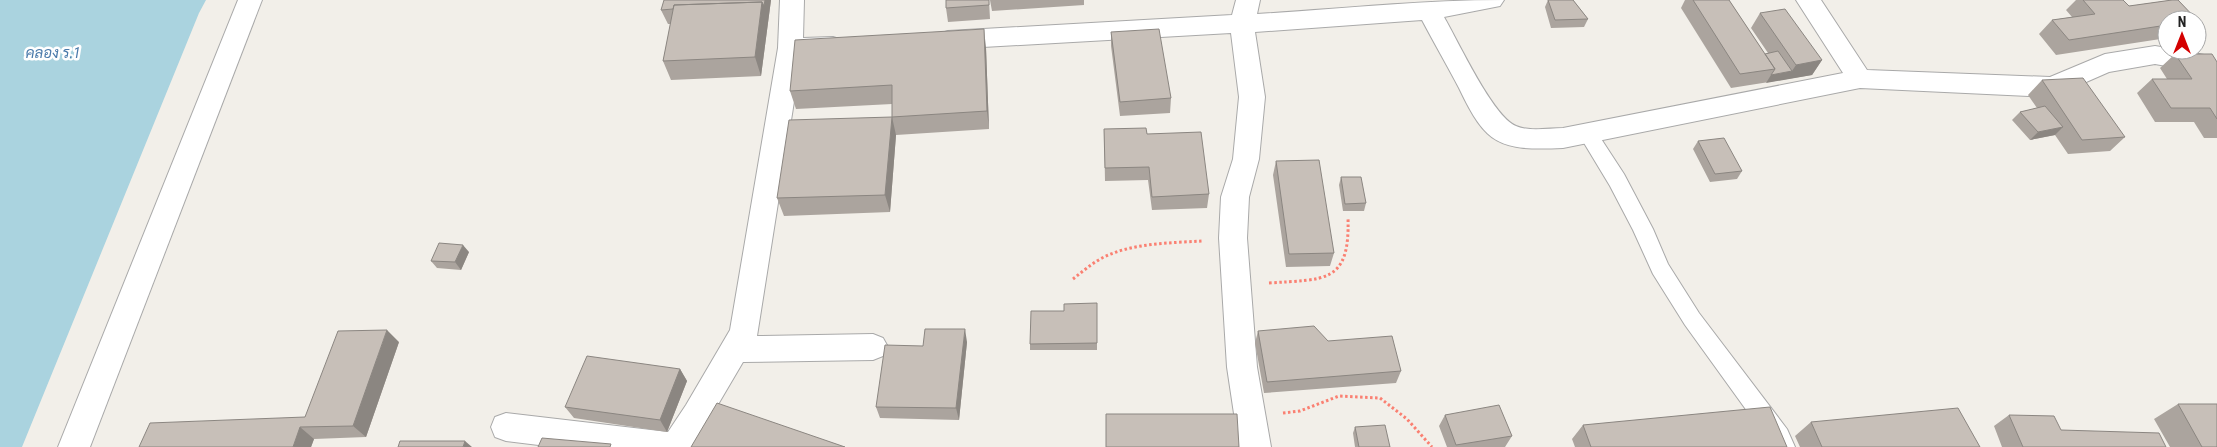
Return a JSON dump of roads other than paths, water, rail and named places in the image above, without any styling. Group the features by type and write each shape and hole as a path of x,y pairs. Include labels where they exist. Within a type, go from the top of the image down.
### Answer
{"street":[{"path":"74,447 250,0"},
{"path":"676,447 697,415 744,332 790,48 792,0"},
{"path":"928,41 1245,12 1360,17 1430,10 1492,0"},
{"path":"1808,0 1860,79"},
{"path":"1430,10 1475,98 1490,121 1501,132 1522,139 1563,138 1860,79 2052,87 2105,63 2155,54 2200,63"},
{"path":"1245,12 1252,98 1246,159 1235,197 1232,238 1242,367 1255,447"},
{"path":"790,48 859,45"},
{"path":"2066,80 2086,100"},
{"path":"734,349 873,347"},
{"path":"506,427 672,447"}],"lane":[{"path":"1587,133 1617,180 1643,229 1660,268 1687,310 1779,436 1784,447"}],"water":[{"name":"คลอง ร.1","path":"0,0 206,0 199,13 22,447 0,447"}]}
